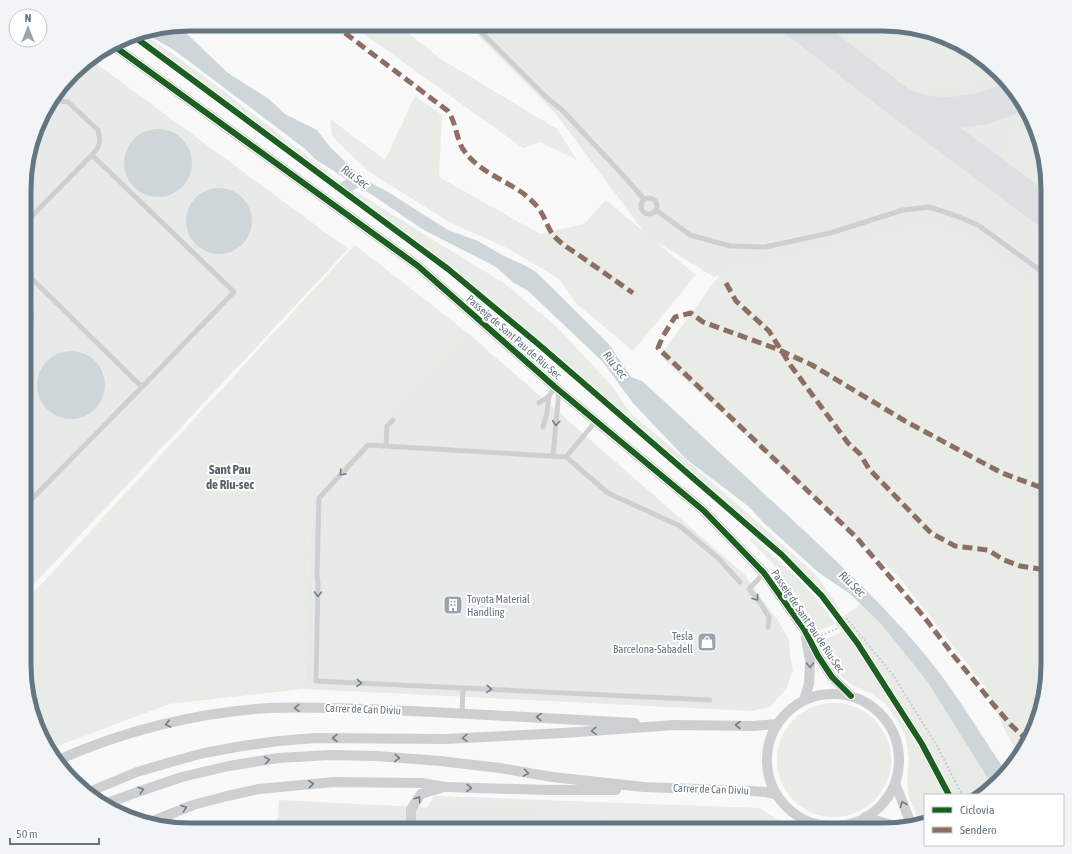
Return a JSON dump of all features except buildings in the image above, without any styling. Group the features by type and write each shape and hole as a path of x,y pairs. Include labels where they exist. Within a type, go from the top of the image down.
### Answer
{"street":[{"name":"Passeig de Sant Pau de Riu-Sec","path":"117,48 418,266 557,389 703,510 764,573 804,629 818,656 832,676 851,696"},
{"name":"Passeig de Sant Pau de Riu-Sec","path":"804,629 810,660 809,684 804,700"},
{"path":"815,823 792,812 781,801 771,783 767,756 771,737 777,724 786,713 804,700 827,694 851,696 867,703 884,718 893,733 897,744 899,761 898,772 890,794 883,803 865,818 851,823"},
{"name":"Carrer de Can Diviu","path":"62,758 109,740 151,728 226,712 268,708 314,707 675,725 754,726 777,724"},
{"name":"Carrer de Can Diviu","path":"93,790 137,772 204,753 279,740 316,738 445,739 564,733 675,725"},
{"name":"Carrer de Can Diviu","path":"110,802 182,777 229,766 278,758 330,756 376,756 440,761 644,788 750,791 766,792 777,795"},
{"name":"Carrer de Can Diviu","path":"155,819 193,805 259,789 334,782 421,783 446,787 548,790 618,790 644,788"},
{"path":"895,783 910,821"},
{"path":"411,823 411,809 421,794 446,787"},
{"path":"865,818 883,823"}],"lane":[{"path":"480,31 546,97 562,110 622,174 644,200"},
{"path":"31,218 99,147 98,130 68,102 58,102"},
{"path":"31,499 234,292 92,155"},
{"path":"649,198 654,199 658,206 656,210 649,214 644,212 641,207 644,200 649,198"},
{"path":"656,210 690,235 730,246 765,247 830,233 903,210 929,207 978,224 1041,271"},
{"path":"31,278 142,387"},
{"path":"539,403 557,389"},
{"path":"553,456 557,389"},
{"path":"543,427 547,413 548,396"},
{"path":"386,446 387,426 393,420"},
{"path":"566,457 596,421"},
{"path":"710,700 316,681 318,584 316,575 319,498 368,445 566,457 608,493 680,526 718,558 740,582"},
{"path":"764,573 749,589 769,617 768,627"},
{"path":"462,714 463,688"}],"path":[{"path":"839,619 846,618 893,675 936,746 961,794"},
{"path":"839,619 845,627"},
{"path":"821,636 836,629 839,619"}],"shaded area":[{"path":"360,31 406,31 441,59 557,129 577,160 540,142 523,148"},
{"path":"474,31 893,31 924,36 953,47 987,70 1002,85 1025,119 1036,148 1041,179 1041,377 827,248 714,277 647,236 556,114"},
{"path":"824,31 893,31 924,36 962,52 997,79 977,88 950,93 939,93 914,90 900,86 882,76"},
{"path":"147,36 201,74 344,184 504,283 557,327 613,387 630,413 745,511 817,576 840,609 835,613 821,591 672,456 573,369 471,284 385,218 140,38"},
{"path":"95,63 348,249 31,588 31,179 36,148 47,119 58,101 77,77"},
{"path":"415,96 442,115 439,177 540,234 584,224 606,200 696,275 633,351 577,304 558,278 505,247 449,222 368,171 332,136 330,119 385,160"},
{"path":"1024,118 1033,138 1040,169 1041,197 1002,165 1001,145 1008,132 1016,122"},
{"path":"925,220 976,236 1041,285 1041,675 1033,716 1025,735 1015,751 984,685 899,577 660,356 726,266"},
{"path":"355,245 469,334 311,502 304,689 169,704 54,747 39,716 32,685 31,596"},
{"path":"469,334 744,574 779,622 789,640 793,670 786,689 770,707 752,711 304,689 311,502"},
{"path":"751,537 755,539 792,573 814,596 835,623 860,604 881,624 927,681 990,782 974,794 924,794 924,818 919,819 909,797 907,781 909,759 905,735 896,719 886,704 872,694 852,685 841,676 833,663 823,640 842,632 835,624 817,631 804,606 772,562 751,541"},
{"path":"834,703 845,704 856,708 874,720 886,738 890,749 890,771 886,782 874,800 856,812 845,816 834,817 823,816 812,812 794,800 782,782 778,771 777,760 778,749 782,738 794,720 812,708 823,704"},
{"path":"434,796 759,808 782,823 612,823 612,817 427,808"},
{"path":"279,800 612,817 612,823 277,823"}],"water":[{"name":"Riu Sec","path":"183,31 228,73 269,99 285,114 317,130 330,147 363,179 388,192 448,230 478,241 536,272 608,343 631,377 642,381 817,542 901,627 941,675 1003,768 995,777 990,782 927,681 881,624 850,594 818,572 765,524 748,506 686,459 633,403 602,361 527,290 514,283 496,267 422,229 374,196 315,159 304,148 174,50 149,36"},
{"path":"158,129 171,132 182,139 189,150 192,163 189,176 182,187 171,194 158,197 145,194 134,187 127,176 124,163 127,150 134,139 145,132"},
{"path":"219,188 232,190 247,203 250,208 252,221 250,234 237,249 232,252 219,254 206,252 191,239 188,234 186,221 188,208 201,193 206,190"},
{"path":"31,305 34,316 31,329"},
{"path":"64,351 78,351 90,357 99,366 105,378 103,398 95,409 84,417 78,419 64,419 58,417 47,409 39,398 37,392 37,378 39,372 47,361 58,353"}],"waterway":[{"name":"Riu Sec","path":"346,187 358,180"}],"taxiway":[{"path":"808,31 903,105 1041,208"},
{"path":"908,106 927,112 952,113 981,109 1012,98"}],"marked path":[{"path":"342,31 448,111 462,148 471,159 531,200 538,207 552,233 560,242 633,293"},
{"path":"726,283 736,301 769,331 791,366 848,443 860,454 869,469 931,533 955,546 988,550 1004,560 1020,566 1041,570"},
{"path":"1024,737 1012,726 993,704 925,618 856,537 658,348 663,336 675,317 691,313 703,322 777,349 812,365 905,421 1002,473 1041,487"}],"cycle path":[{"path":"138,39 448,269 537,343 782,555 822,596 858,644 922,744 948,794"},
{"path":"117,48 418,266 555,387 703,510 764,573 804,629 818,656 832,677 851,696"}],"place":[{"name":"Toyota Material Handling","path":"453,605"},
{"name":"Tesla Barcelona-Sabadell","path":"707,642"}],"district":[{"name":"Sant Pau de Riu-sec","path":"230,476"}]}
